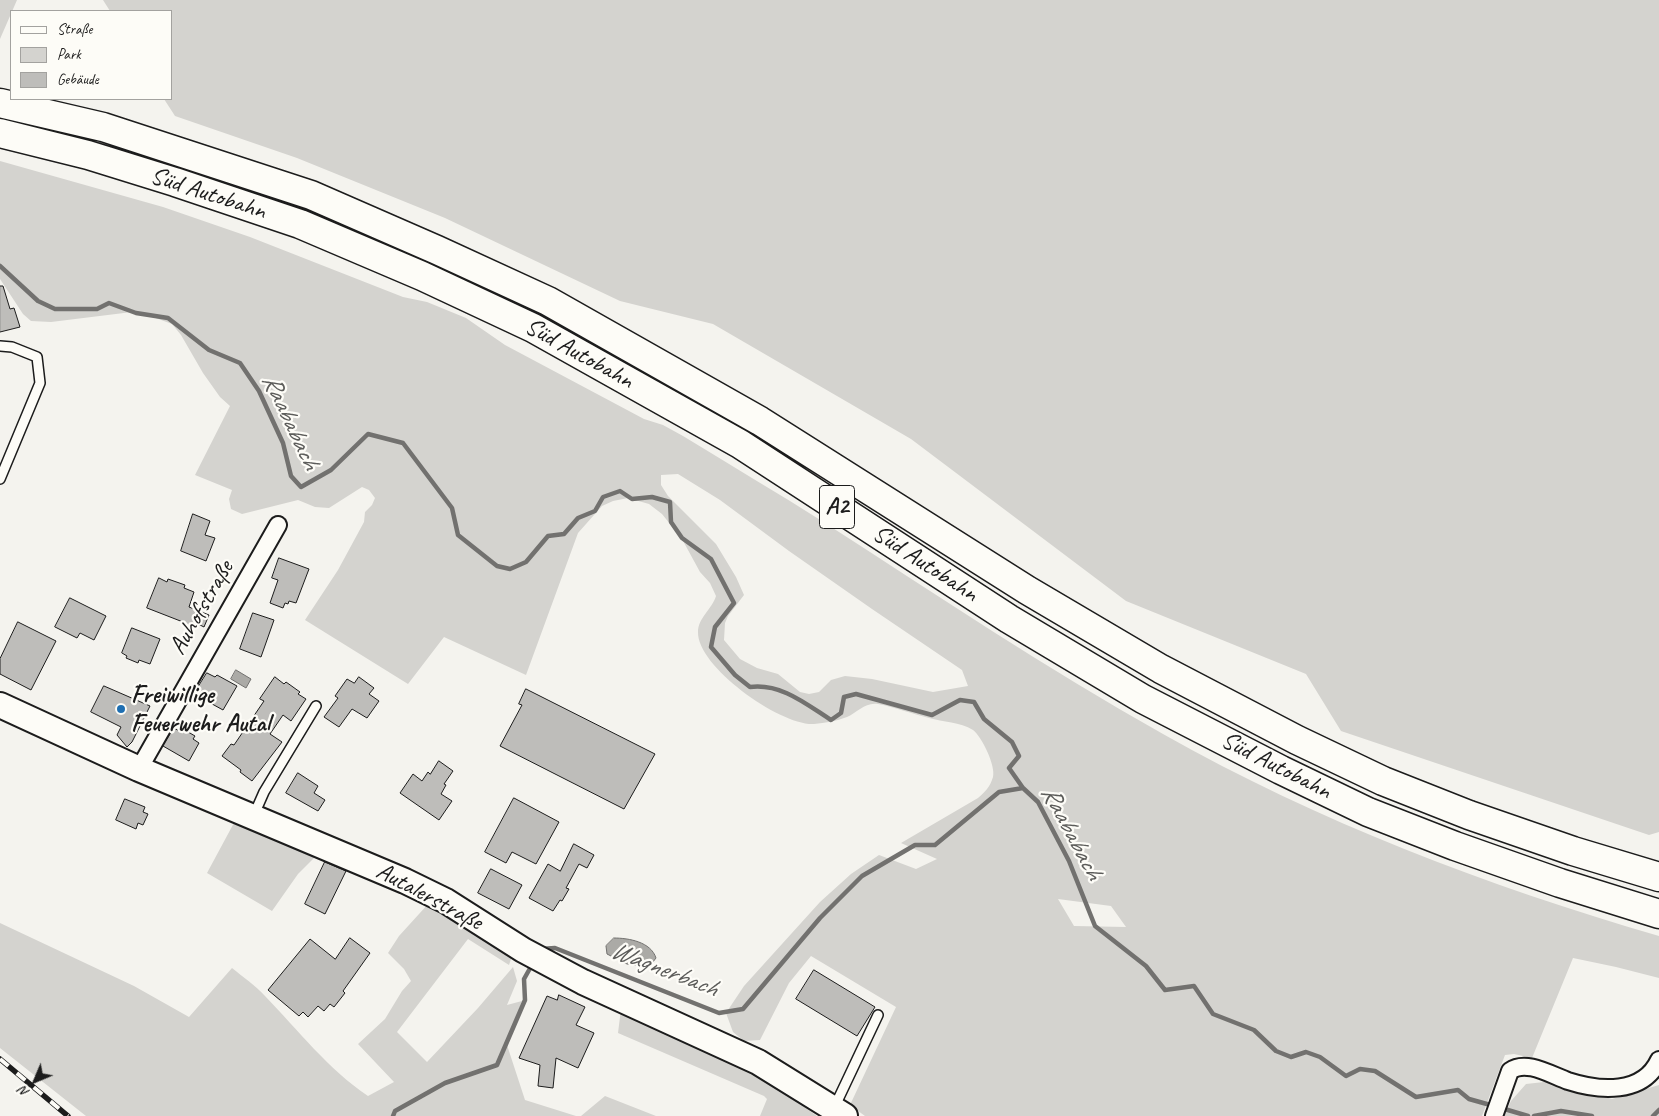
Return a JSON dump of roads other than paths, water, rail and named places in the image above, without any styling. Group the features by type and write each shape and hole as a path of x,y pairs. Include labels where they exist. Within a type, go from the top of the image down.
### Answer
{"highway":[{"name":"Süd Autobahn","path":"0,103 103,127 311,195 548,301 760,421 1027,590 1152,664 1297,740 1383,781 1469,815 1572,851 1659,878"},
{"name":"Süd Autobahn","path":"0,133 88,155 300,224 422,276 533,328 740,444 1010,619 1143,699 1281,770 1368,812 1455,846 1560,883 1659,914"}],"main road":[{"name":"Autalerstraße","path":"0,705 139,769 405,881 446,901 547,964 758,1062 836,1114"}],"street":[{"name":"Auhofstraße","path":"139,769 278,525"},
{"path":"1494,1116 1510,1071 1519,1066 1532,1068 1569,1082 1604,1088 1619,1087 1642,1081 1649,1075 1659,1060"}],"lane":[{"path":"0,346 12,347 37,357 40,383 0,479"},
{"path":"252,817 264,792 316,706"},
{"path":"836,1114 878,1015"}],"waterway":[{"name":"Raababach","path":"0,266 38,301 55,309 97,309 109,303 136,313 168,318 209,350 240,363 259,391 283,443 291,476 301,487 331,470 368,434 403,443 452,508 458,535 497,566 510,569 526,562 548,536 564,534 578,518 595,511 603,497 620,491 632,499 652,497 670,502 671,522 682,538 711,559 734,603 715,627 711,647 735,675 750,687 772,688 783,691 803,701 831,720 841,713 844,697 856,694 932,715 960,700 974,702 984,719 1012,742 1019,756 1009,768 1023,788 1038,802 1069,861 1095,926 1146,966 1165,990 1194,986 1213,1014 1254,1030 1276,1051 1291,1057 1306,1052 1320,1057 1346,1076 1360,1069 1375,1071 1416,1097 1458,1090 1469,1099 1494,1106"},
{"name":"Wagnerbach","path":"540,949 555,948 719,1013 743,1009 820,918 862,876 915,845 935,845 999,792 1023,788"},
{"name":"Wagnerbach","path":"393,1116 395,1111 445,1083 497,1065 525,1000 524,979 533,963"},
{"name":"Raababach","path":"1501,1108 1528,1116"},
{"name":"Raababach","path":"1653,1116 1659,1110"},
{"name":"Raababach","path":"1534,1116 1561,1111 1592,1116"}],"railway":[{"path":"0,1059 68,1116"}],"place":[{"name":"Freiwillige Feuerwehr Autal","path":"121,709"}]}
